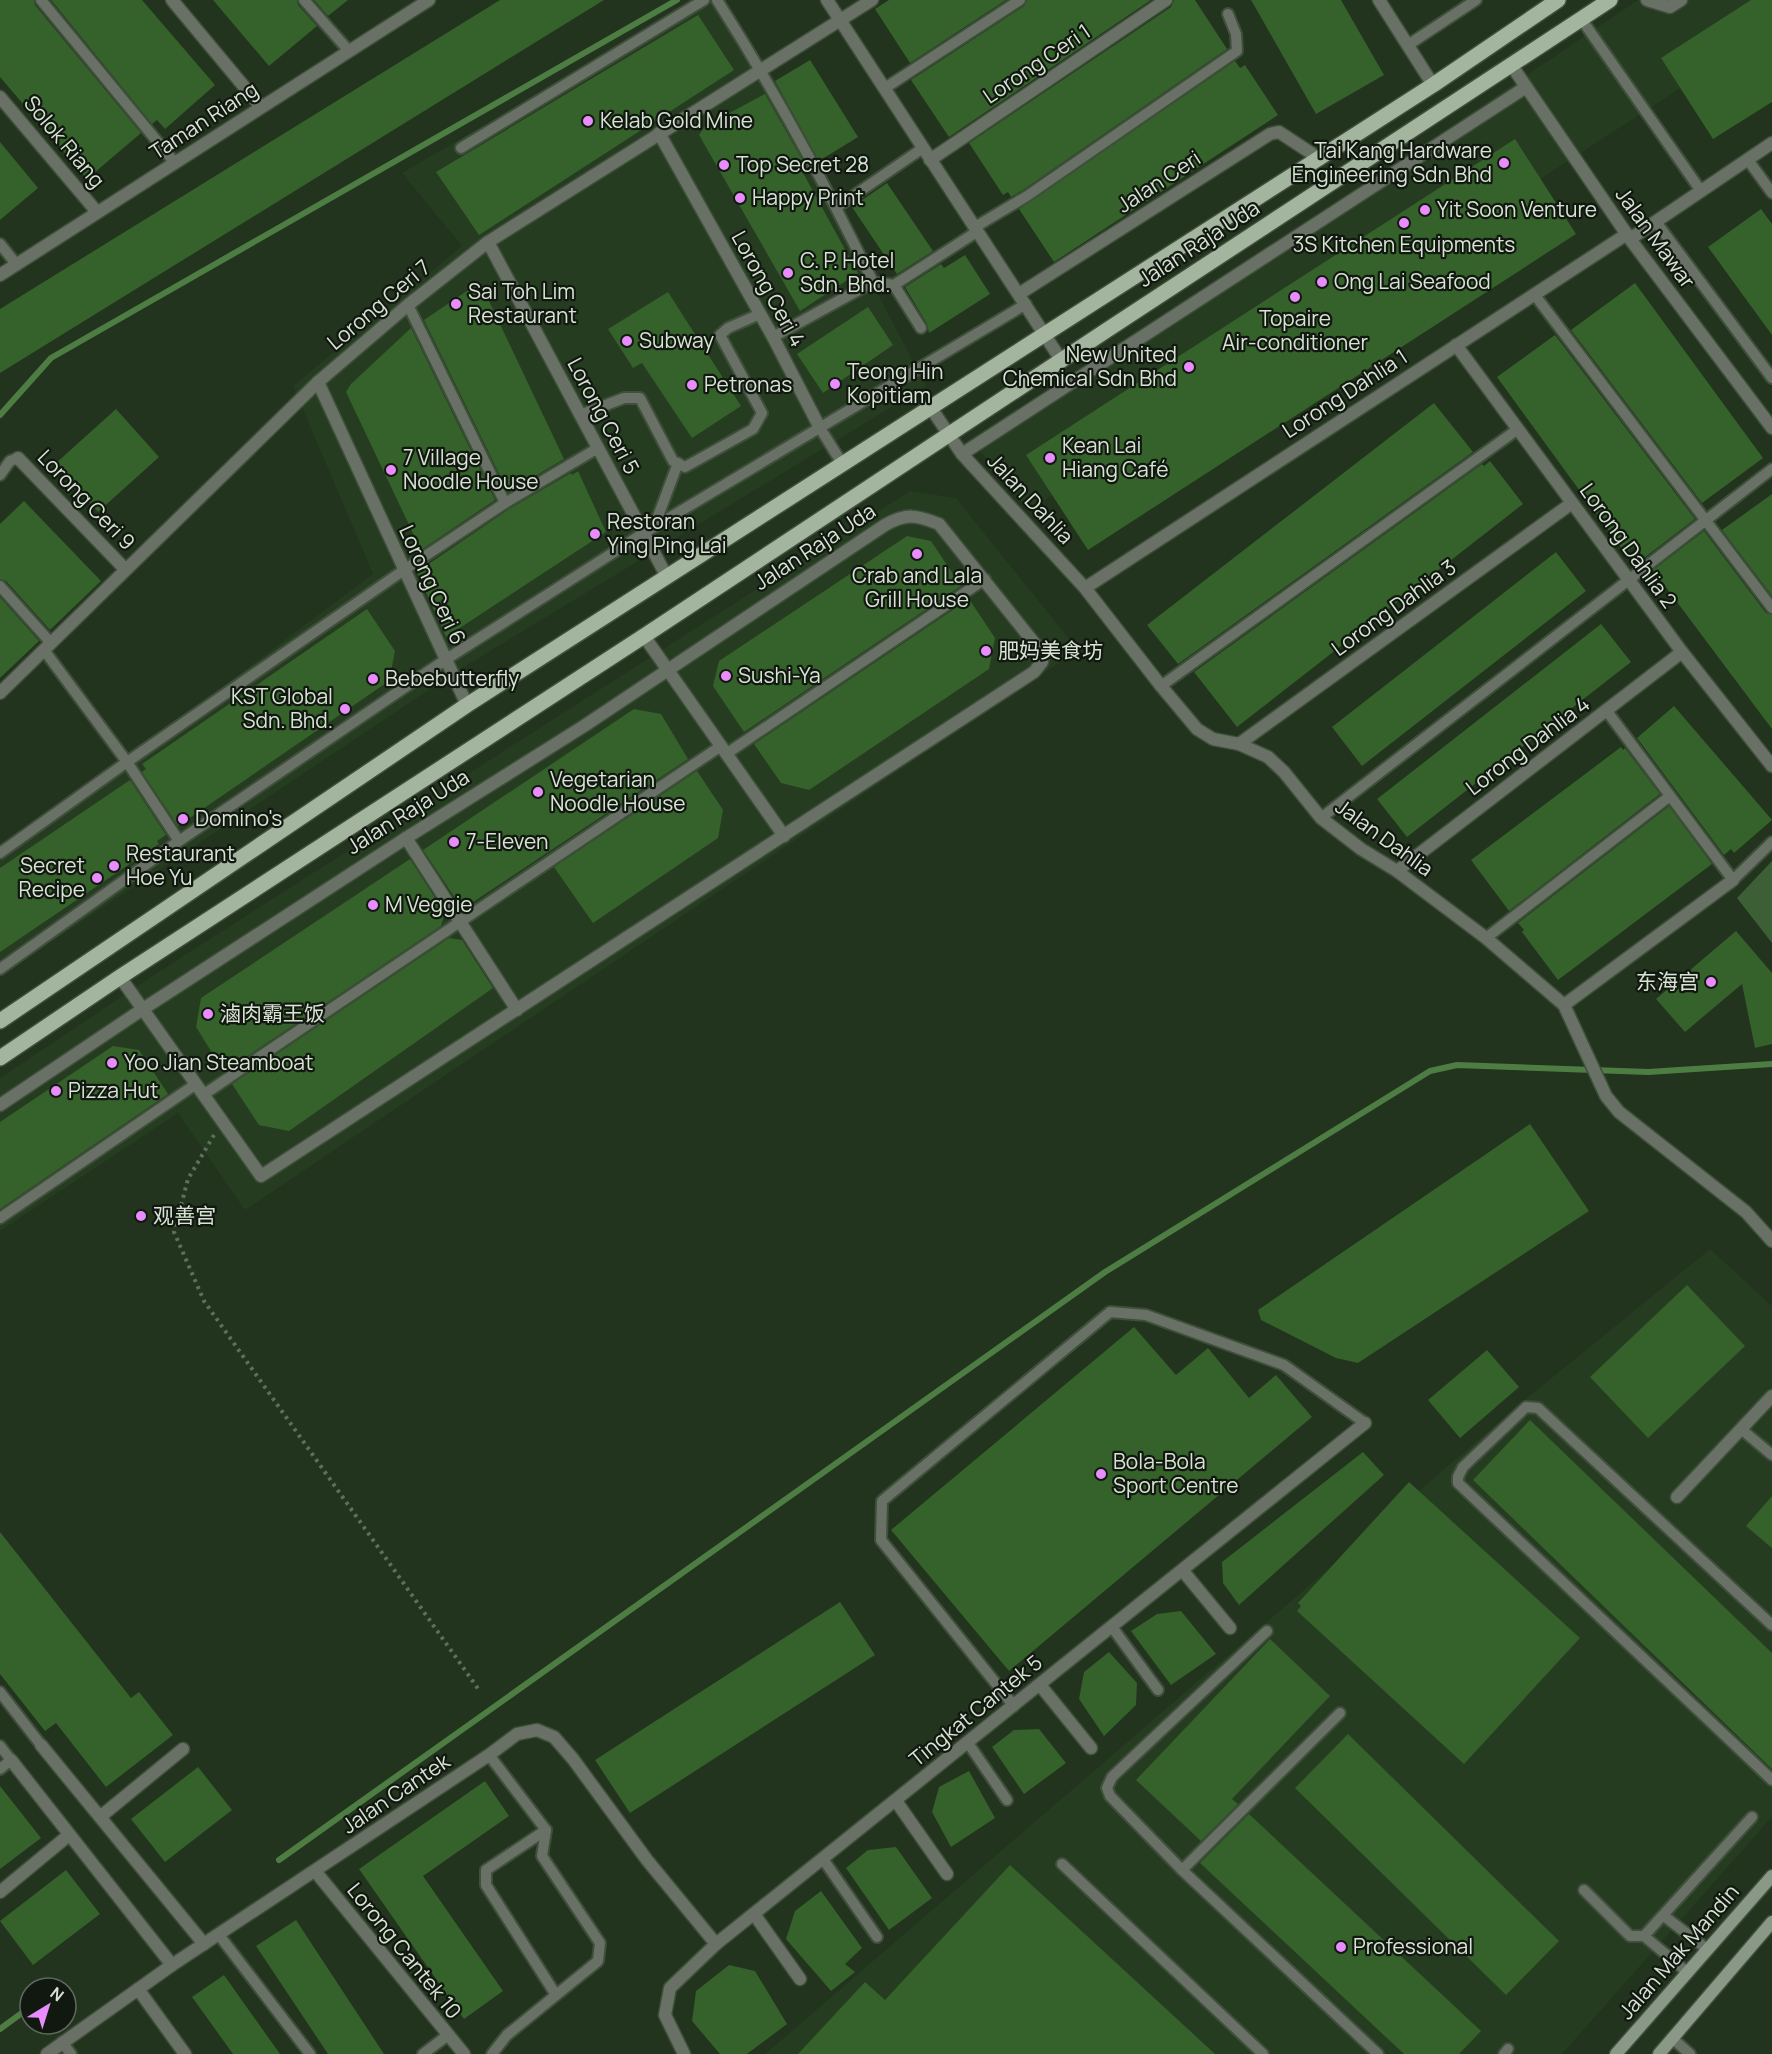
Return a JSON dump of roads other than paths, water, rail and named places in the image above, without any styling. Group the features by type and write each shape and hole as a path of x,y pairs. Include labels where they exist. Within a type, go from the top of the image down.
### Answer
{"main road":[{"name":"Jalan Raja Uda","path":"0,1021 467,705 1320,159 1557,0"},
{"name":"Jalan Raja Uda","path":"0,1058 1610,0"}],"street":[{"path":"172,0 261,107"},
{"name":"Taman Riang","path":"0,275 429,0"},
{"path":"827,0 1061,360"},
{"name":"Lorong Ceri 7","path":"0,693 318,382 408,304 489,242 872,0"},
{"name":"Lorong Ceri 1","path":"930,160 1166,0"},
{"path":"1379,0 1433,85"},
{"path":"1647,0 1670,7 1681,0"},
{"name":"Jalan Mawar","path":"1512,66 1628,236 1772,428"},
{"path":"962,454 1526,87"},
{"name":"Solok Riang","path":"0,97 98,212"},
{"name":"Jalan Ceri","path":"1023,299 1270,134 1279,132 1320,159"},
{"name":"Lorong Ceri 4","path":"659,133 773,337 820,428"},
{"name":"Lorong Dahlia 1","path":"1085,588 1534,294 1628,236 1656,222 1772,143"},
{"name":"Lorong Ceri 5","path":"489,242 598,448 649,530 667,577"},
{"name":"Lorong Dahlia 2","path":"1456,345 1682,652 1772,766"},
{"name":"Lorong Ceri 6","path":"318,382 467,705"},
{"name":"Jalan Dahlia","path":"931,408 962,454 1085,588 1197,729 1213,739 1239,744 1268,757 1321,818 1361,849 1397,871 1486,938 1564,1005 1606,1096 1619,1112 1746,1212 1772,1241"},
{"name":"Lorong Ceri 9","path":"18,458 125,569"},
{"name":"Lorong Dahlia 3","path":"1239,744 1572,503"},
{"name":"Jalan Raja Uda","path":"0,1105 143,1009 406,838 584,726 900,517 919,516 939,524 1043,654 1042,662 1034,672 261,1176 200,1090"},
{"path":"644,636 784,836"},
{"name":"Lorong Dahlia 4","path":"1397,871 1682,652"},
{"path":"406,838 517,1010"},
{"path":"1564,1005 1733,880"},
{"path":"120,977 200,1090"},
{"path":"1677,1497 1772,1396"},
{"name":"Tingkat Cantek 5","path":"684,2054 665,2014 670,1988 716,1944 1365,1423"},
{"path":"1183,1571 1230,1628"},
{"path":"1040,1685 1091,1748"},
{"name":"Jalan Cantek","path":"46,2054 172,1965 489,1755 517,1734 537,1730 554,1737 573,1759 647,1860 716,1944"},
{"path":"41,1744 204,1944"},
{"path":"100,1817 183,1749"},
{"path":"11,1760 172,1965"},
{"path":"896,1801 947,1874"},
{"path":"0,1892 69,1835"},
{"name":"Lorong Cantek 10","path":"315,1871 464,2054"},
{"name":"Jalan Mak Mandin","path":"1616,2054 1772,1876"},
{"path":"754,1914 800,1979"},
{"path":"1659,2054 1772,1922"},
{"path":"138,1989 185,2054"}],"lane":[{"path":"41,0 175,164"},
{"path":"304,0 349,51"},
{"path":"461,148 704,0"},
{"path":"717,0 761,69 837,207 873,282"},
{"path":"885,88 1020,0"},
{"path":"1408,45 1476,0"},
{"path":"773,337 873,282 894,285 1237,51 1236,34 1228,14"},
{"path":"1582,20 1701,191"},
{"path":"837,207 923,148"},
{"path":"1748,160 1772,193"},
{"path":"1656,222 1772,378"},
{"path":"0,244 17,265"},
{"path":"894,285 921,328"},
{"path":"1534,294 1772,608"},
{"path":"0,969 179,841 445,660 649,530 820,428 1023,299"},
{"path":"408,304 505,503"},
{"path":"580,414 624,398 639,398 673,461 685,467 753,429 762,413 720,335 728,328 759,314"},
{"name":"Lorong Ceri 4","path":"820,428 843,465"},
{"path":"1161,686 1518,429"},
{"path":"0,853 404,570 505,503 598,448"},
{"path":"0,475 10,462 18,458"},
{"path":"649,530 678,463"},
{"path":"1321,818 1772,469"},
{"path":"0,1218 459,923 985,579"},
{"path":"0,586 48,646 179,841"},
{"path":"1606,710 1733,880 1772,842"},
{"path":"1486,938 1670,796"},
{"path":"1014,1706 881,1540 882,1501 1110,1312 1146,1315 1284,1365 1365,1423"},
{"path":"1771,1778 1458,1483 1458,1477 1463,1467 1526,1407 1538,1408 1772,1625"},
{"path":"1741,1429 1772,1455"},
{"path":"1112,1627 1158,1690"},
{"path":"1267,1631 1112,1777 1107,1788 1110,1796 1182,1870 1378,2054"},
{"path":"0,1692 41,1744"},
{"path":"1182,1870 1340,1713"},
{"path":"968,1743 1007,1800"},
{"path":"0,1746 11,1760 0,1769"},
{"path":"489,1755 546,1830 542,1856 600,1942 598,1961 507,2035 492,2054"},
{"path":"1644,1936 1752,1817"},
{"path":"546,1830 486,1870 486,1885 556,1995"},
{"path":"823,1859 877,1937"},
{"path":"1062,1864 1263,2054"},
{"path":"1584,1890 1630,1936 1644,1936 1687,1972"},
{"path":"1664,1916 1707,1949"},
{"path":"219,1935 310,2054"},
{"path":"423,2054 448,2035"},
{"path":"1672,2038 1690,2054"},
{"path":"62,2042 71,2054"}],"waterway":[{"path":"0,415 51,358 677,0"},
{"path":"279,1860 1105,1272 1430,1071 1457,1065 1648,1072 1772,1064"},
{"path":"0,2029 18,2016"}],"place":[{"name":"Kelab Gold Mine","path":"588,121"},
{"name":"Tai Kang Hardware Engineering Sdn Bhd","path":"1504,163"},
{"name":"Top Secret 28","path":"724,165"},
{"name":"Happy Print","path":"740,198"},
{"name":"Yit Soon Venture","path":"1425,210"},
{"name":"3S Kitchen Equipments","path":"1404,223"},
{"name":"C. P. Hotel Sdn. Bhd.","path":"788,273"},
{"name":"Ong Lai Seafood","path":"1322,282"},
{"name":"Topaire Air-conditioner","path":"1295,297"},
{"name":"Sai Toh Lim Restaurant","path":"456,304"},
{"name":"Subway","path":"627,341"},
{"name":"New United Chemical Sdn Bhd","path":"1189,367"},
{"name":"Teong Hin Kopitiam","path":"835,384"},
{"name":"Petronas","path":"692,385"},
{"name":"Kean Lai Hiang Café","path":"1050,458"},
{"name":"7 Village Noodle House","path":"391,470"},
{"name":"Restoran Ying Ping Lai","path":"595,534"},
{"name":"Crab and Lala Grill House","path":"917,554"},
{"name":"肥妈美食坊","path":"986,651"},
{"name":"Sushi-Ya","path":"726,676"},
{"name":"Bebebutterfly","path":"373,679"},
{"name":"KST Global Sdn. Bhd.","path":"345,709"},
{"name":"Vegetarian Noodle House","path":"538,792"},
{"name":"Domino's","path":"183,819"},
{"name":"7-Eleven","path":"454,842"},
{"name":"Restaurant Hoe Yu","path":"114,866"},
{"name":"Secret Recipe","path":"97,878"},
{"name":"M Veggie","path":"373,905"},
{"name":"东海宫","path":"1711,982"},
{"name":"滷肉霸王饭","path":"208,1014"},
{"name":"Yoo Jian Steamboat","path":"112,1063"},
{"name":"Pizza Hut","path":"56,1091"},
{"name":"观善宫","path":"141,1216"},
{"name":"Bola-Bola Sport Centre","path":"1101,1474"},
{"name":"Professional","path":"1341,1947"}]}
